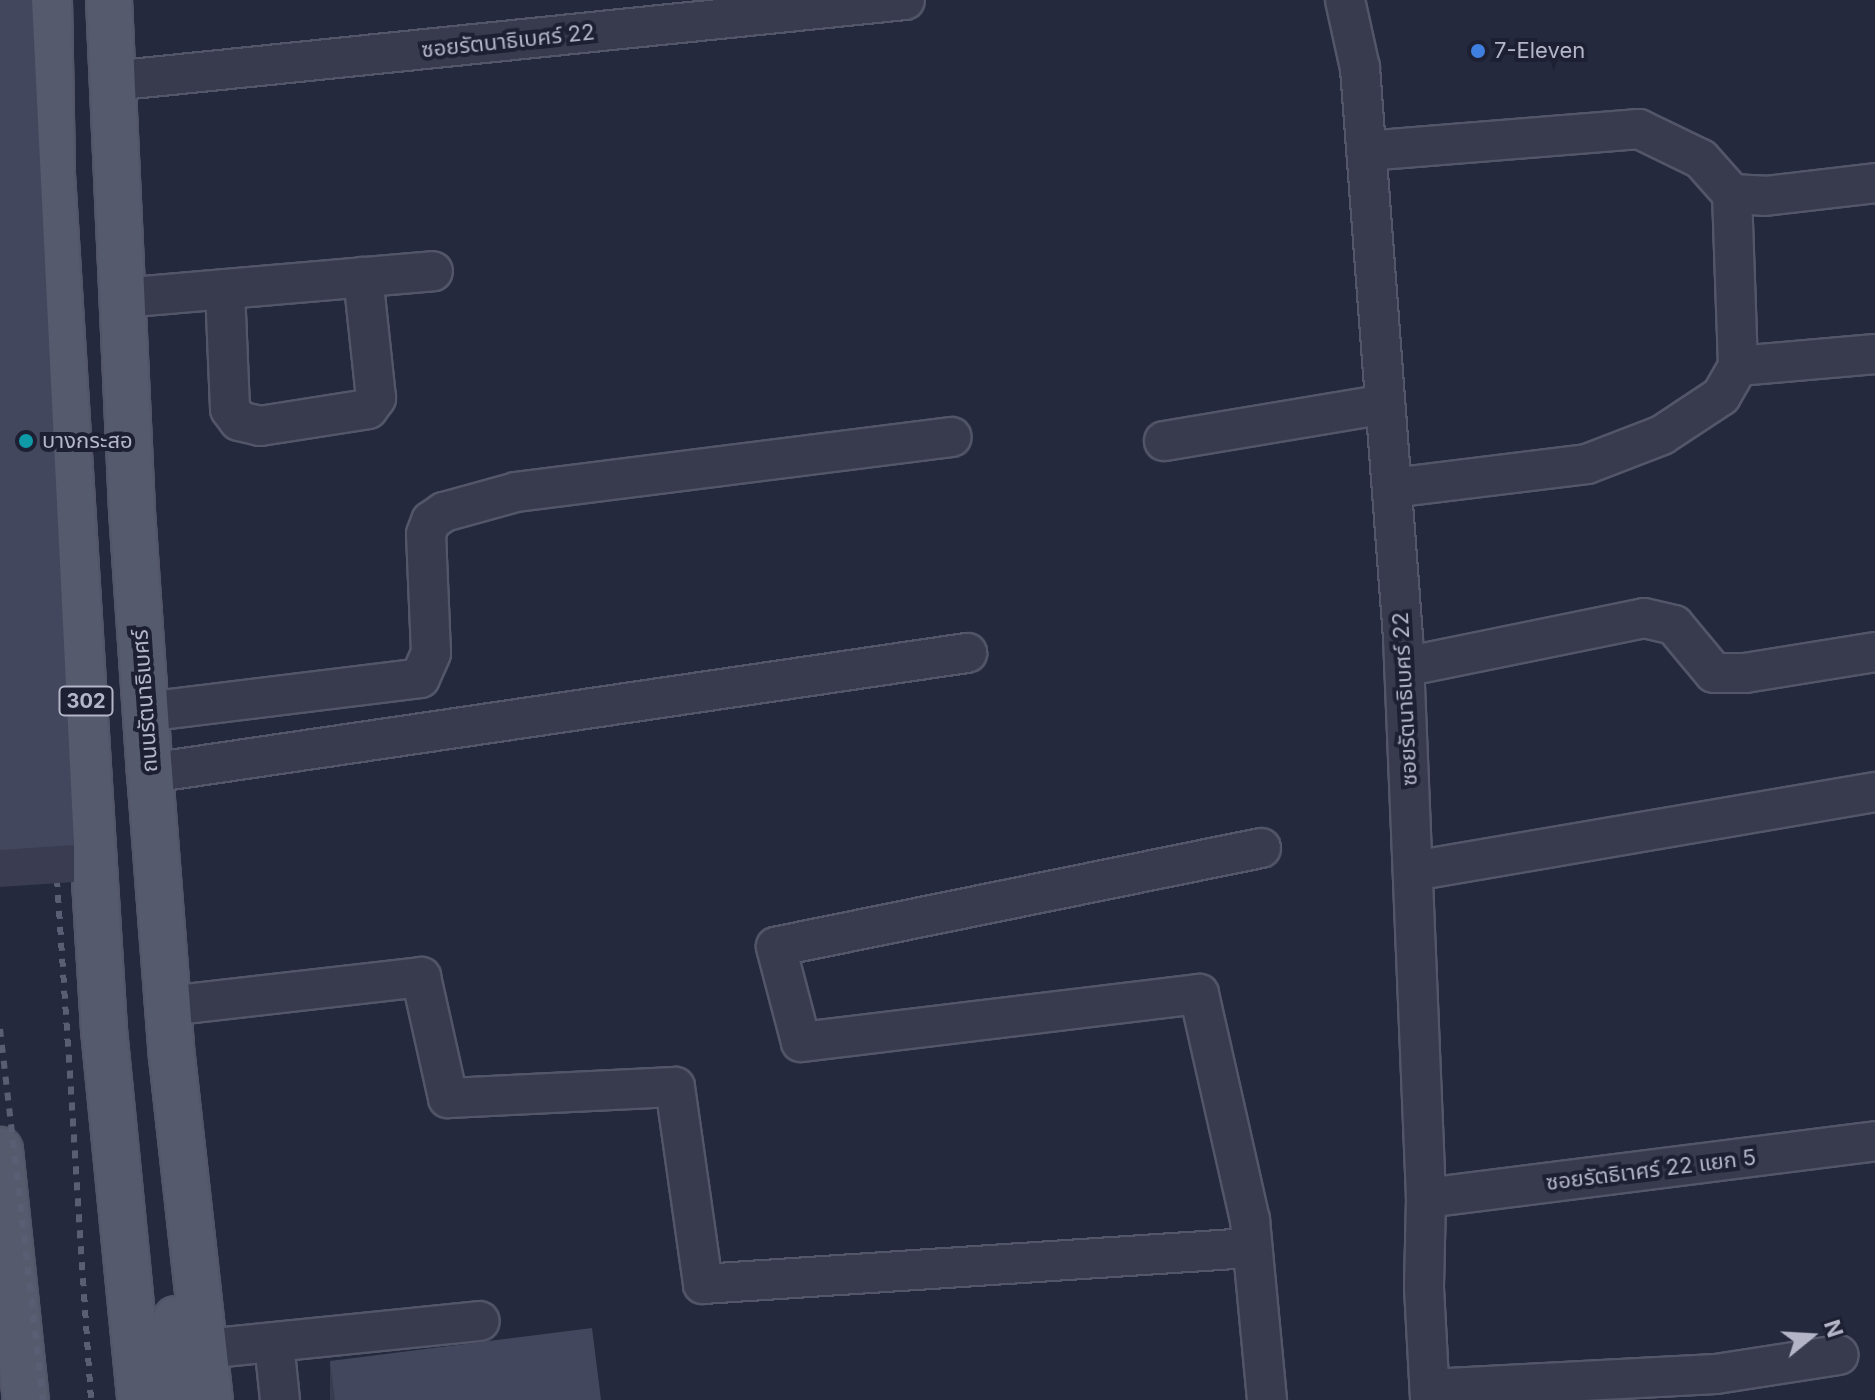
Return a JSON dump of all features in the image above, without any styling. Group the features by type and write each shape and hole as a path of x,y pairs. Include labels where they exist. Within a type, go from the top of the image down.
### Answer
{"main road":[{"name":"302","path":"49,0 52,174 104,1030 140,1400"},
{"name":"ถนนรัตนาธิเบศร์","path":"109,0 121,298 145,712 172,1057 210,1400"},
{"path":"172,1057 177,1400"},
{"path":"0,1150 26,1400"}],"street":[{"name":"ซอยรัตนาธิเบศร์ 22","path":"112,81 849,3 905,0"},
{"name":"ซอยรัตนาธิเบศร์ 22","path":"1345,0 1360,68 1404,667 1426,1198 1424,1288 1430,1395"},
{"path":"1366,151 1639,129 1701,159 1732,194 1738,366 1721,396 1662,435 1587,464 1392,488"},
{"path":"1732,194 1765,196 1875,183"},
{"path":"121,298 433,271"},
{"path":"225,289 230,409 239,421 260,426 368,409 376,398 363,277"},
{"path":"1738,366 1875,354"},
{"path":"1164,441 1385,404"},
{"path":"145,712 420,678 431,653 426,534 431,521 444,512 516,492 952,437"},
{"path":"1404,667 1644,618 1674,625 1714,673 1745,673 1875,652"},
{"path":"150,773 967,653"},
{"path":"1413,871 1875,792"},
{"path":"1261,848 776,947 801,1042 1199,994 1250,1220 1250,1248 1267,1400"},
{"path":"168,1006 421,977 448,1098 675,1087 703,1284 1250,1248"},
{"name":"ซอยรัตธิเาศร์ 22 แยก 5","path":"1426,1198 1875,1141"},
{"path":"205,1349 480,1321"},
{"path":"274,1343 280,1400"},
{"path":"1430,1395 1716,1374 1839,1355"}],"building":[{"name":"บางกระสอ","path":"0,0 32,0 74,845 0,850"},
{"path":"592,1328 601,1400 335,1400 330,1361"}],"railway":[{"path":"56,863 91,1400"},
{"path":"0,1029 43,1400"}],"place":[{"name":"7-Eleven","path":"1478,51"},
{"name":"บางกระสอ","path":"26,441"}]}
